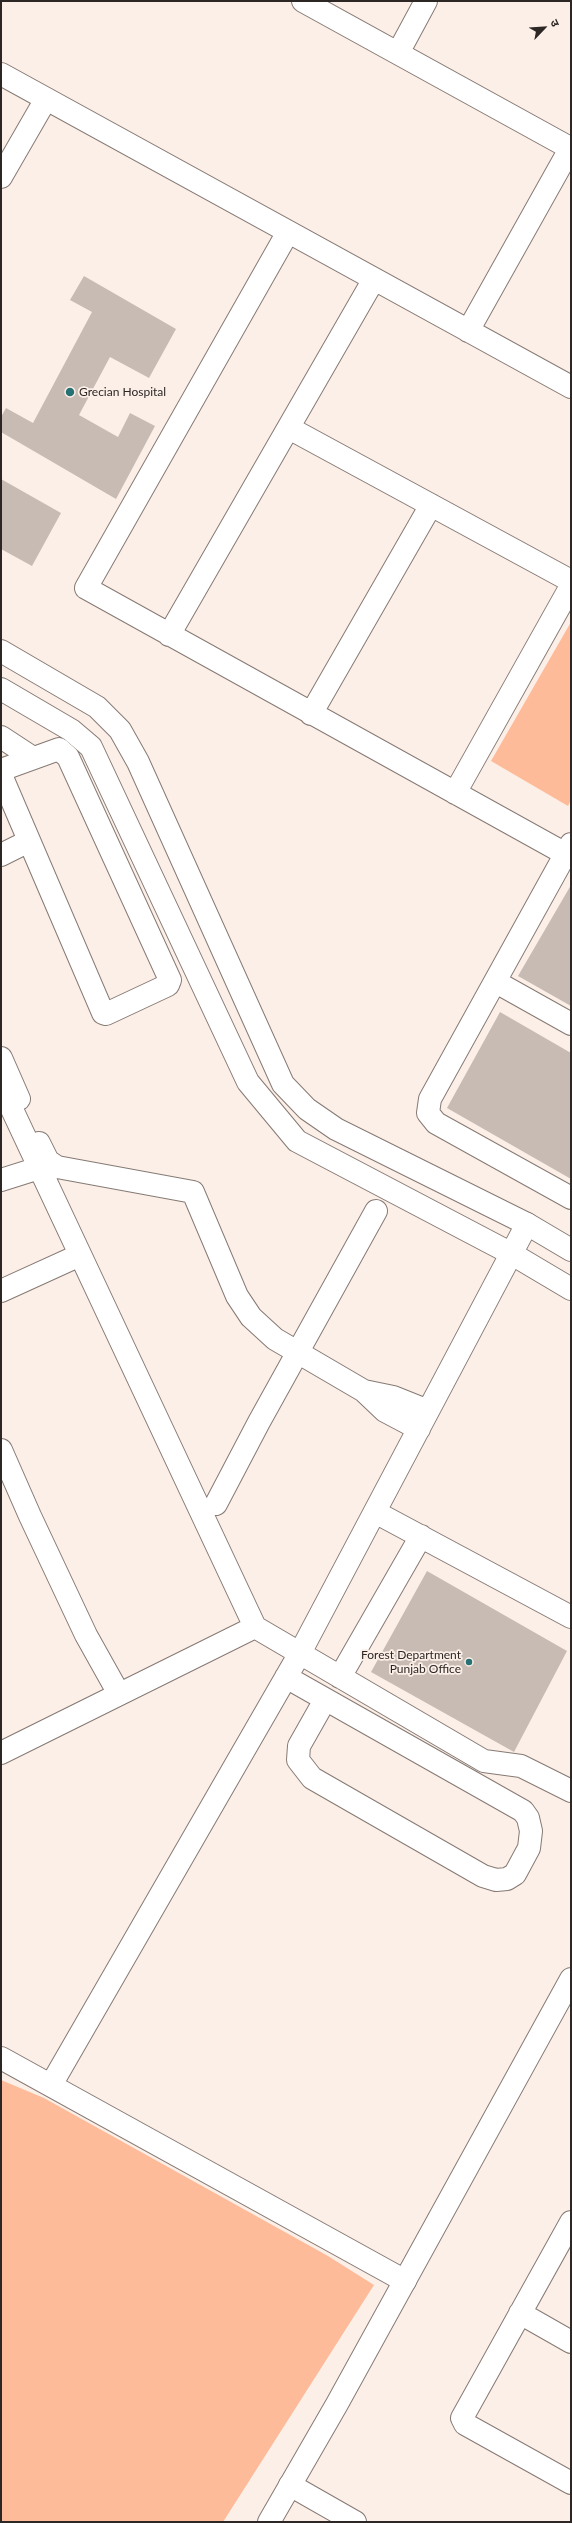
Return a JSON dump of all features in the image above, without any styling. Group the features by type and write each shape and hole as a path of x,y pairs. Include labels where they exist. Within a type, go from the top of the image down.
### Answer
{"street":[{"path":"303,1 571,147 468,331"},
{"path":"398,53 426,1"},
{"path":"1,74 571,387"},
{"path":"1,177 46,99"},
{"path":"288,232 85,586 86,589 311,714 455,793 569,852 430,1099 428,1113 436,1123 571,1198"},
{"path":"169,635 290,428 374,279"},
{"path":"290,428 571,581"},
{"path":"311,714 431,505"},
{"path":"455,793 571,586"},
{"path":"1,651 97,707 120,730 138,762 284,1084 307,1109 336,1128 527,1224 571,1250"},
{"path":"1,689 71,730 91,747 248,1082 297,1141 512,1254 571,1289"},
{"path":"1,737 33,758"},
{"path":"1,770 59,749 68,757 170,980 168,985 104,1014 1,775"},
{"path":"1,854 29,841"},
{"path":"496,982 571,1024"},
{"path":"1,1058 44,1155 52,1164 192,1192 237,1296 251,1317 275,1339 298,1354 364,1391 392,1397 424,1420"},
{"path":"1,1086 255,1627 484,1761 521,1766 571,1791"},
{"path":"1,1180 39,1168"},
{"path":"216,1504 259,1422 376,1211"},
{"path":"51,2086 300,1653 527,1224"},
{"path":"1,1291 80,1255"},
{"path":"1,1450 83,1628 119,1694"},
{"path":"375,1512 571,1617"},
{"path":"340,1677 420,1536"},
{"path":"1,1753 255,1627"},
{"path":"286,1677 523,1811 528,1818 530,1837 528,1848 515,1874 507,1879 496,1880 483,1876 312,1778 298,1760 300,1746 325,1700"},
{"path":"269,2522 405,2281 571,1979"},
{"path":"1,2058 405,2281"},
{"path":"571,2222 463,2414 463,2421 571,2483"},
{"path":"520,2313 571,2342"},
{"path":"290,2485 356,2522"}],"shaded area":[{"path":"571,622 571,800 568,806 491,761"},
{"path":"1,2080 44,2098 328,2256 374,2285 223,2522 1,2522"}],"building":[{"path":"84,276 176,329 149,378 110,357 79,415 118,437 130,413 155,426 116,499 1,432 1,417 6,408 33,423 92,312 70,300"},
{"path":"1,479 61,513 32,566 1,549"},
{"path":"571,885 571,1006 518,976"},
{"path":"500,1012 571,1053 571,1179 447,1108"},
{"name":"Forest Department Punjab Office","path":"427,1571 567,1651 514,1752 371,1672"}],"place":[{"name":"Grecian Hospital","path":"70,392"},
{"name":"Forest Department Punjab Office","path":"469,1662"}]}
